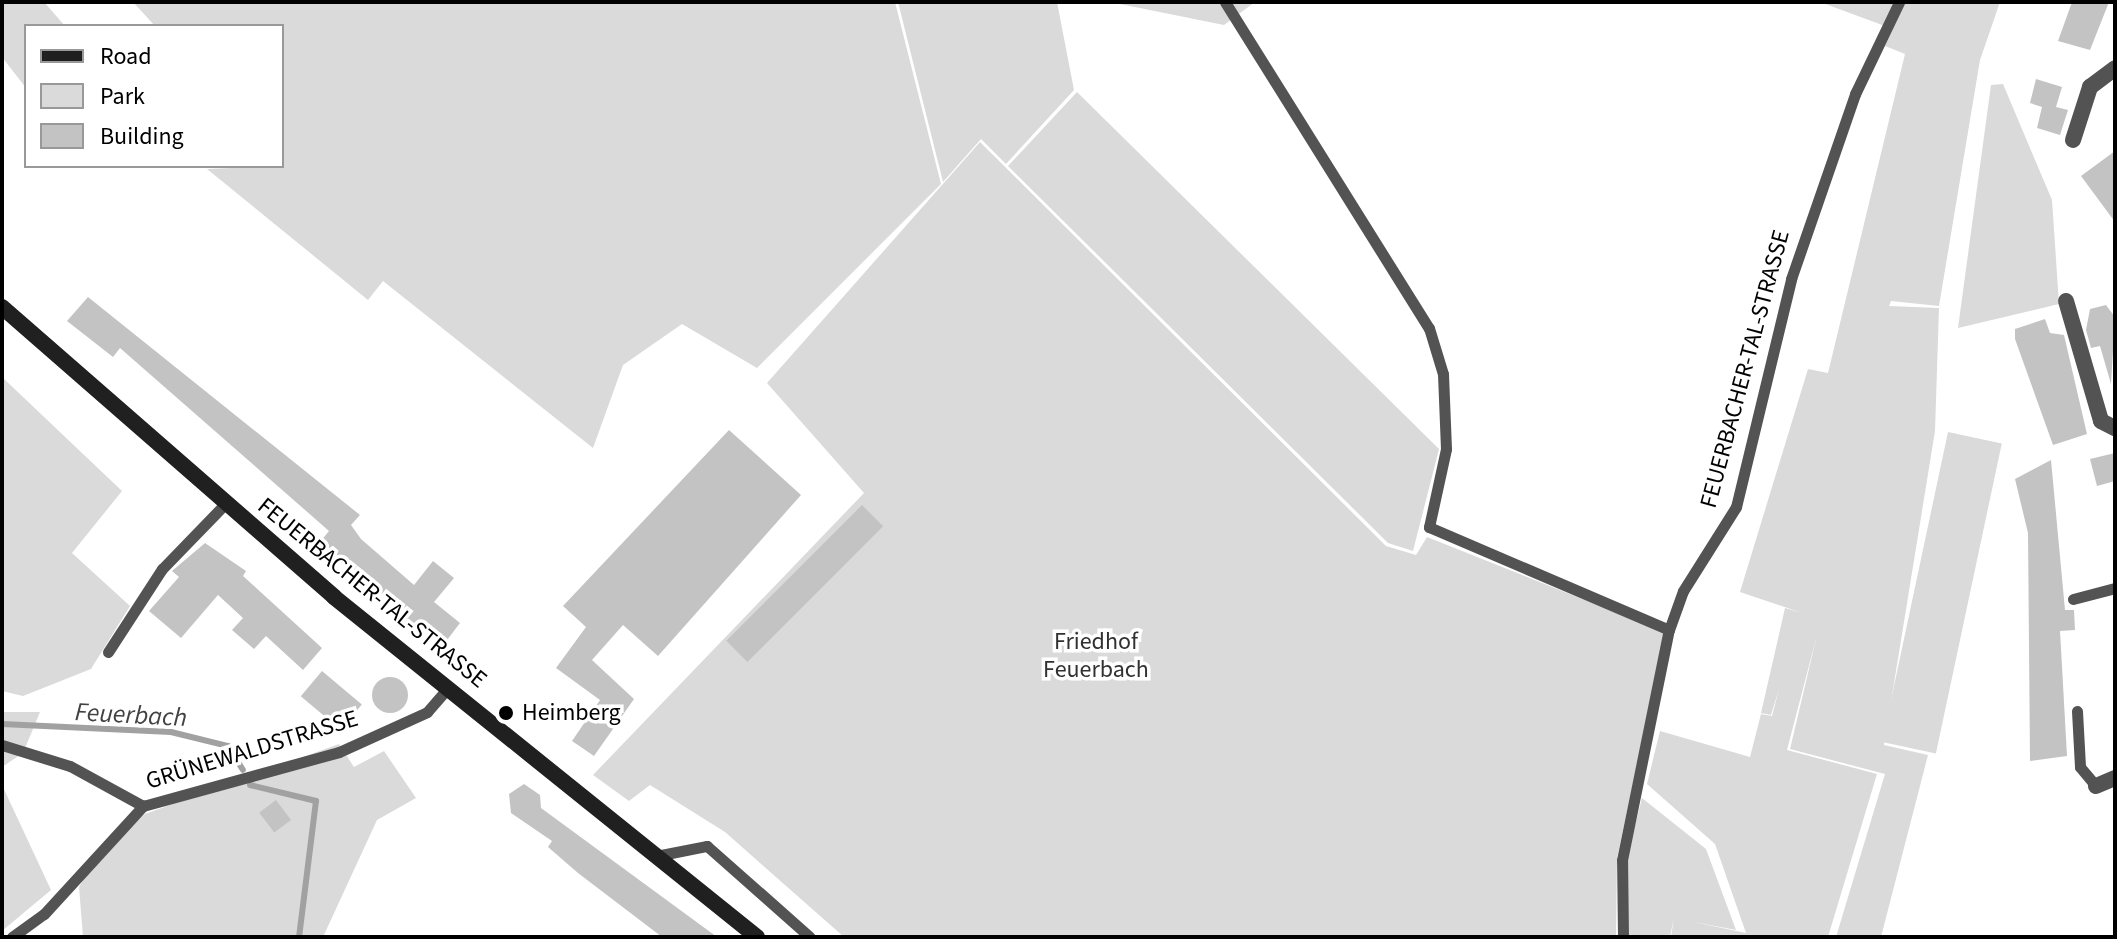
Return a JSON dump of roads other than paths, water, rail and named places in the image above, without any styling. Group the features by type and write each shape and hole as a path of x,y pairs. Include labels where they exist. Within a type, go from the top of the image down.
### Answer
{"main road":[{"name":"FEUERBACHER-TAL-STRASSE","path":"2,307 225,504 448,688 661,855 757,937"}],"street":[{"path":"2073,140 2090,87 2115,68"},
{"path":"2066,301 2101,421 2115,428"},
{"path":"2096,786 2115,778"}],"lane":[{"path":"1225,2 1429,328 1443,374 1446,449 1429,527 1669,630"},
{"name":"FEUERBACHER-TAL-STRASSE","path":"1623,937 1622,860 1669,630 1683,591 1736,507 1799,255 1855,94 1899,2"},
{"path":"108,652 162,569 225,504"},
{"path":"2073,599 2115,588"},
{"name":"GRÜNEWALDSTRASSE","path":"12,937 44,914 143,806 339,752 427,712 448,688"},
{"path":"2077,711 2080,767 2096,786"},
{"path":"2,745 70,766 143,806"},
{"path":"661,855 707,846 810,937"}],"waterway":[{"name":"Feuerbach","path":"2,724 171,732 228,746 243,770"},
{"name":"Feuerbach","path":"250,785 316,801 299,937"}],"place":[{"name":"Heimberg","path":"506,713"}],"park label":[{"name":"Friedhof Feuerbach","path":"1096,656"}]}
